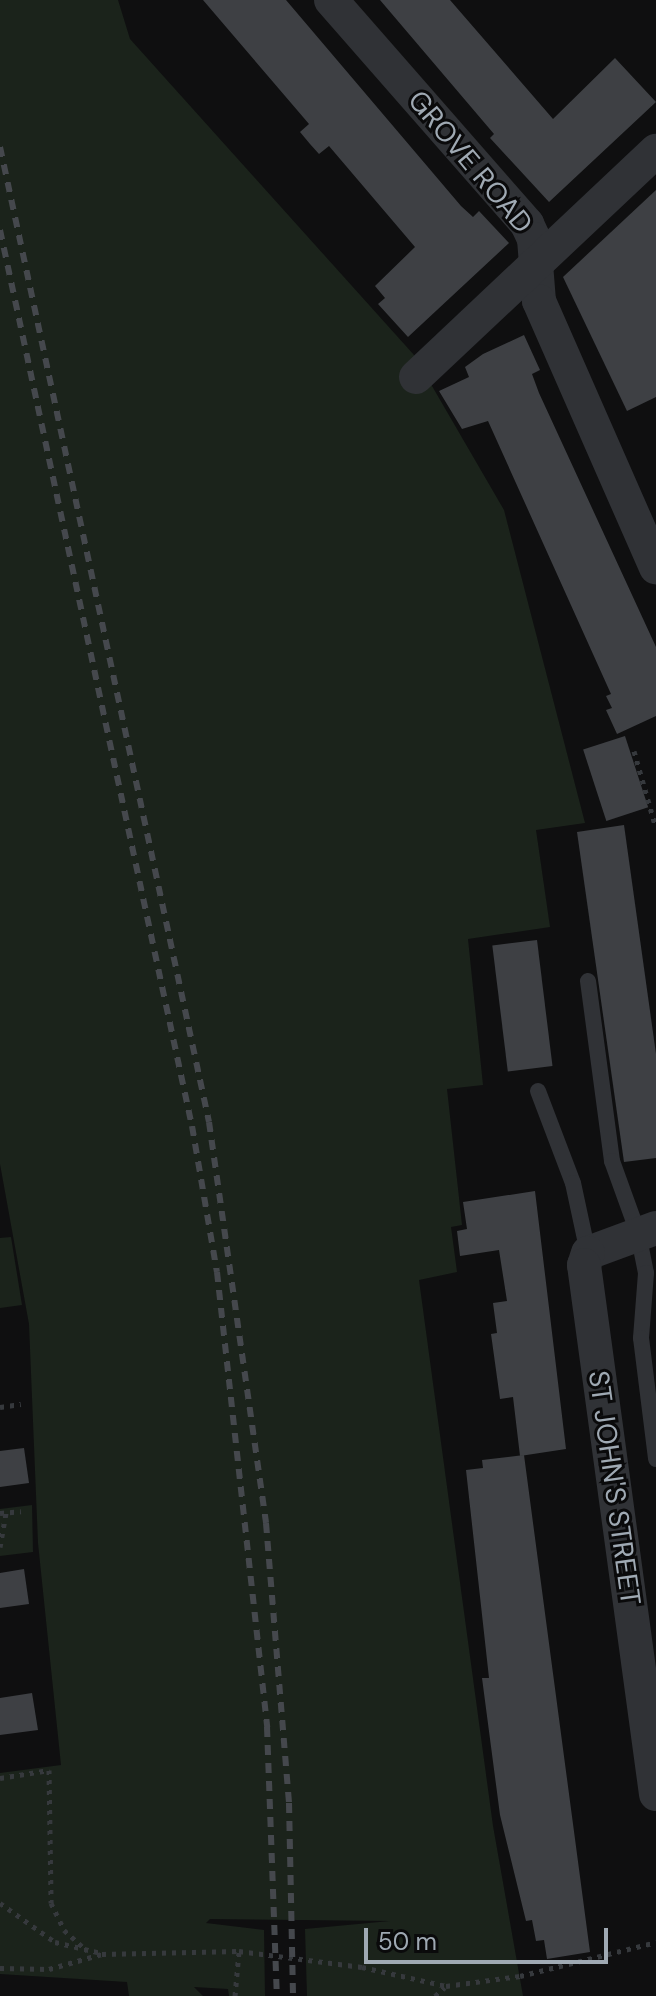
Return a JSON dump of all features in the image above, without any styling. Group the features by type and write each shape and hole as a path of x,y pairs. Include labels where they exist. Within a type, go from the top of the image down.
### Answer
{"street":[{"name":"GROVE ROAD","path":"331,0 527,224 537,260 539,301 656,567"},
{"path":"416,377 656,151"},
{"path":"588,1253 647,1230"},
{"name":"ST JOHN'S STREET","path":"588,1253 584,1265 652,1730 656,1794"}],"lane":[{"path":"588,981 612,1161 647,1230 641,1338 656,1459"},
{"path":"538,1091 573,1183 588,1253"}],"path":[{"path":"634,751 656,828"},
{"path":"0,1407 21,1404"},
{"path":"0,1547 3,1513 21,1511"},
{"path":"0,1778 49,1770 51,1903 64,1930 87,1951"},
{"path":"0,1903 55,1942 102,1954 239,1951 362,1967 446,1986 520,1976 656,1942"},
{"path":"235,1996 239,1951"},
{"path":"0,1968 49,1969 102,1954"},
{"path":"435,1996 446,1986"}],"shaded area":[{"path":"0,0 118,0 130,39 414,355 504,510 585,823 536,830 550,927 468,939 483,1085 447,1089 462,1225 451,1227 457,1272 419,1280 493,1826 523,1996 307,1996 305,1929 390,1921 210,1919 206,1923 264,1930 265,1996 229,1996 228,1989 194,1987 203,1996 129,1996 127,1982 0,1974 0,1773 61,1765 38,1543 29,1324 0,1164"},
{"path":"11,1237 22,1305 0,1308 0,1238"},
{"path":"32,1505 33,1552 0,1556 0,1509"}],"building":[{"path":"203,0 286,0 461,206 473,217 479,211 509,243 408,337 378,304 385,298 375,286 415,247 329,146 319,154 310,144 300,132 309,124"},
{"path":"380,0 450,0 553,119 615,58 656,102 549,202 490,138 494,134"},
{"path":"656,190 656,397 627,411 563,277"},
{"path":"524,335 540,370 532,374 539,393 656,647 656,716 617,734 606,710 612,708 606,696 611,694 488,421 462,429 439,391 469,377 465,367 483,354"},
{"path":"625,736 648,807 606,821 583,750"},
{"path":"624,825 656,1054 656,1158 624,1162 577,832"},
{"path":"537,940 552,1066 508,1072 492,945"},
{"path":"535,1191 566,1449 520,1456 513,1397 500,1399 491,1334 497,1333 493,1303 507,1301 499,1250 460,1256 457,1231 467,1229 463,1202"},
{"path":"24,1448 29,1483 0,1487 0,1451"},
{"path":"524,1455 590,1952 547,1959 544,1940 536,1941 532,1920 526,1921 500,1815 482,1678 489,1678 466,1470 483,1468 482,1460"},
{"path":"24,1569 29,1604 0,1608 0,1573"},
{"path":"32,1693 38,1730 0,1735 0,1698"}],"railway":[{"path":"0,147 209,1122 266,1523 289,1803 293,1996"},
{"path":"0,230 192,1126 217,1272 267,1727 277,1996"}]}
